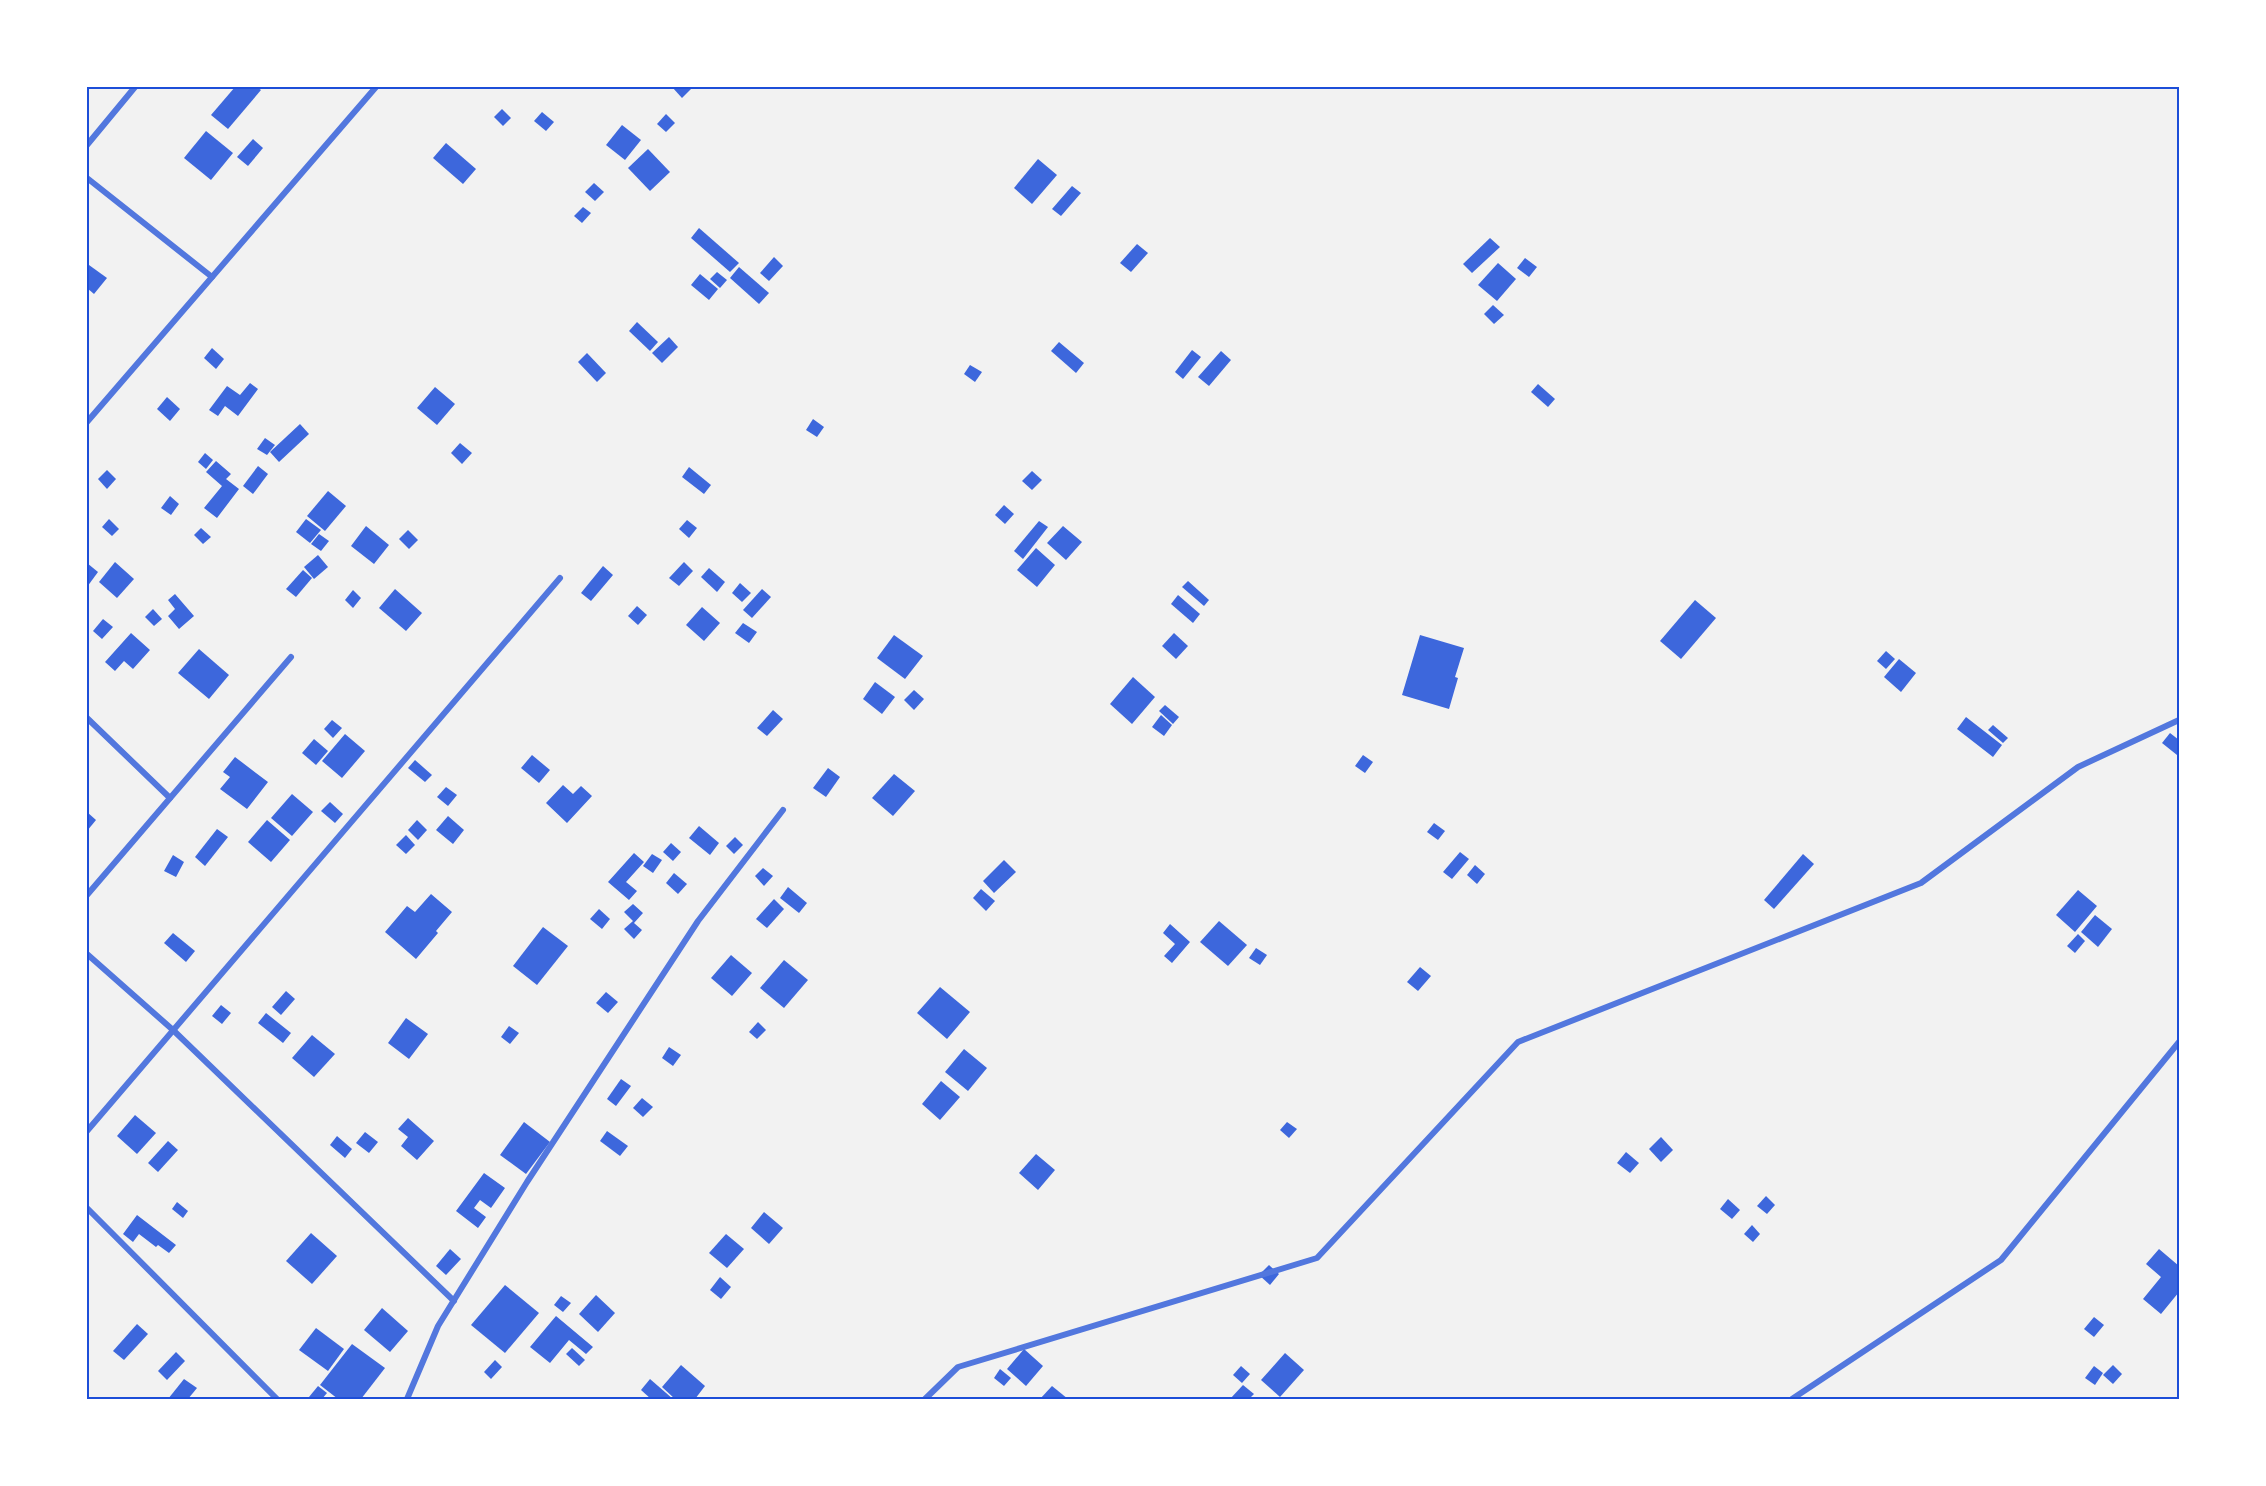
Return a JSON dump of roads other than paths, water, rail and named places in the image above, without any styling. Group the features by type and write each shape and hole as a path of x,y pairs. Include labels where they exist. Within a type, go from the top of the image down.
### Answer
{"street":[{"path":"87,145 135,87"},
{"path":"87,422 376,87"},
{"path":"87,178 212,277"},
{"path":"87,1131 560,578"},
{"path":"87,895 291,657"},
{"path":"87,718 170,798"},
{"path":"925,1399 958,1367 1317,1258 1518,1042 1921,883 2078,767 2179,720"},
{"path":"407,1399 438,1326 527,1182 698,921 783,810"},
{"path":"87,954 173,1030 454,1301"},
{"path":"1792,1399 2001,1260 2179,1042"},
{"path":"87,1208 276,1399"}]}
